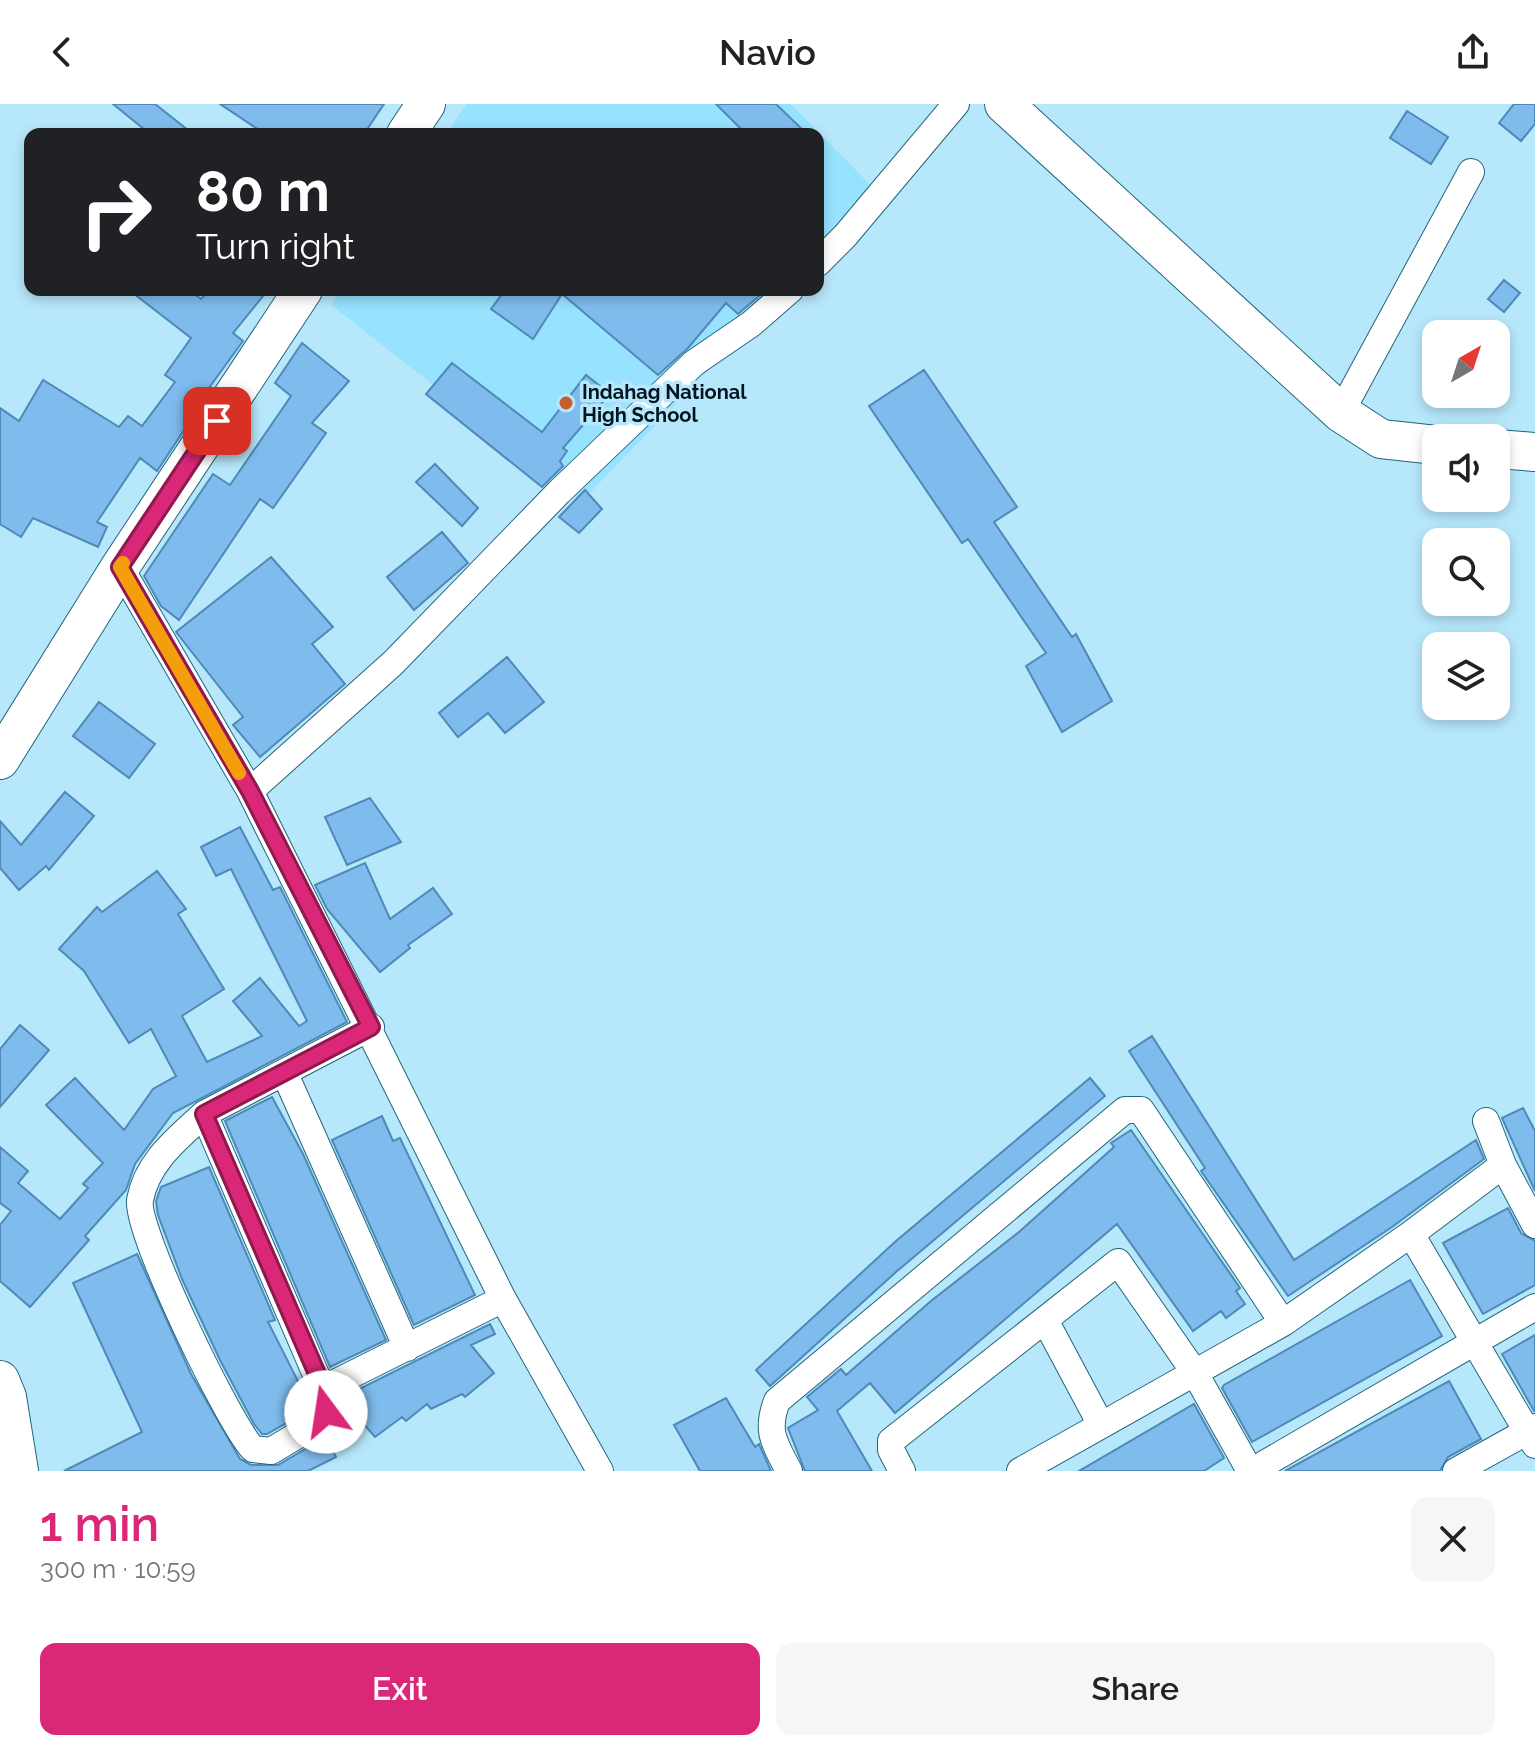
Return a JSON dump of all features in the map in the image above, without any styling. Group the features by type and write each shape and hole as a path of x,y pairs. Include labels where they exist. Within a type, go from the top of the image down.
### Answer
{"main road":[{"path":"410,128 426,104"},
{"path":"1004,104 1341,412 1381,439 1422,443"},
{"path":"0,760 120,567 299,296"},
{"path":"0,1380 7,1397 19,1471"}],"street":[{"path":"824,257 956,104"},
{"path":"1341,412 1471,172"},
{"path":"250,791 393,663 559,492 694,363 751,324 783,296"},
{"path":"120,567 250,791 371,1027 503,1299 600,1471"},
{"path":"204,1114 323,1389 326,1412 321,1421 271,1451 253,1449 229,1415 148,1239 139,1205 144,1181 164,1151 204,1114 371,1027"},
{"path":"285,1074 407,1348"},
{"path":"789,1471 774,1442 769,1421 777,1401 1125,1110 1141,1110 1283,1323"},
{"path":"1486,1121 1503,1165 1535,1225"},
{"path":"1020,1471 1283,1323 1503,1165"},
{"path":"1411,1234 1532,1435 1456,1471"},
{"path":"902,1471 891,1450 891,1441 1118,1262 1195,1373 1251,1471 1535,1307"},
{"path":"323,1389 503,1299"},
{"path":"1045,1320 1101,1425"}],"shaded area":[{"path":"467,104 791,104 814,128 450,128"},
{"path":"824,138 879,194 824,251"},
{"name":"Indahag National High School","path":"337,296 780,296 582,501 331,305"}],"building":[{"path":"113,104 155,104 185,128 143,128"},
{"path":"220,104 384,104 368,128 256,128"},
{"path":"716,104 776,104 801,128 740,128"},
{"path":"1514,104 1535,104 1535,124 1521,141 1499,123"},
{"path":"1407,111 1448,137 1431,164 1390,138"},
{"path":"1504,280 1520,293 1504,312 1488,299"},
{"path":"137,296 197,296 201,299 204,296 263,296 233,333 243,341 193,410 196,412 157,471 140,458 97,522 107,527 98,547 33,518 21,537 0,524 0,408 19,421 43,380 119,427 128,416 142,426 175,382 165,375 191,338"},
{"path":"501,296 561,296 533,339 491,309"},
{"path":"564,296 759,296 738,314 726,303 688,348 658,375"},
{"path":"302,343 349,381 312,423 326,433 273,508 260,499 179,620 161,606 144,576 213,474 230,485 291,396 275,383"},
{"path":"452,363 542,432 586,375 610,394 563,448 567,451 560,461 563,466 542,487 426,394"},
{"path":"924,370 1017,507 994,522 1072,637 1076,634 1112,701 1062,732 1026,666 1046,653 968,539 962,543 869,406"},
{"path":"435,464 478,508 462,526 416,482"},
{"path":"585,490 602,509 579,533 559,517"},
{"path":"442,532 468,563 414,610 387,577"},
{"path":"271,557 333,627 312,644 345,684 260,757 233,725 243,717 176,632"},
{"path":"507,657 544,702 505,733 488,713 458,737 439,713"},
{"path":"99,702 155,744 129,778 73,736"},
{"path":"65,792 94,816 49,870 46,866 19,890 0,868 0,821 21,845"},
{"path":"370,798 401,842 347,865 325,817"},
{"path":"240,827 273,890 280,887 347,1022 173,1113 135,1164 126,1190 85,1236 89,1240 30,1307 0,1281 0,1225 11,1211 0,1203 0,1147 28,1171 18,1183 60,1219 88,1188 83,1184 103,1163 46,1105 75,1078 124,1130 153,1089 176,1076 151,1029 129,1043 84,971 59,949 97,907 102,912 157,871 186,909 178,914 224,989 182,1016 207,1062 262,1036 233,1001 260,978 299,1026 307,1021 231,869 216,876 201,847"},
{"path":"365,863 390,919 433,888 452,914 408,945 410,948 380,972 327,909 315,885"},
{"path":"20,1025 49,1050 0,1107 0,1049"},
{"path":"1152,1036 1294,1260 1476,1140 1484,1159 1392,1227 1288,1296 1201,1171 1205,1168 1129,1051"},
{"path":"1090,1078 1105,1096 896,1272 770,1386 756,1370 896,1241"},
{"path":"272,1097 303,1154 386,1340 330,1367 225,1121"},
{"path":"1523,1108 1535,1131 1535,1191 1502,1118"},
{"path":"382,1116 393,1141 400,1138 475,1295 414,1325 332,1140"},
{"path":"1131,1130 1240,1288 1236,1291 1245,1304 1226,1318 1221,1311 1193,1331 1117,1224 895,1413 870,1383 837,1411 872,1471 805,1471 788,1428 818,1410 807,1397 841,1369 846,1375 931,1301 1019,1232 1114,1147 1111,1143"},
{"path":"209,1167 275,1320 268,1322 309,1403 307,1411 267,1434 262,1434 254,1424 220,1360 182,1279 158,1215 156,1201 161,1187"},
{"path":"1508,1208 1521,1233 1535,1241 1535,1285 1483,1314 1443,1243"},
{"path":"137,1254 191,1374 240,1459 251,1465 278,1465 326,1437 336,1457 308,1471 64,1471 142,1432 73,1283"},
{"path":"1410,1280 1442,1336 1252,1442 1222,1388 1224,1385"},
{"path":"490,1324 495,1334 471,1345 494,1373 465,1397 462,1394 431,1409 427,1404 406,1421 402,1417 375,1437 341,1398"},
{"path":"1535,1335 1535,1411 1534,1411 1502,1354"},
{"path":"1449,1381 1481,1439 1448,1457 1440,1471 1285,1471"},
{"path":"726,1398 755,1447 759,1444 771,1471 700,1471 674,1425"},
{"path":"1194,1404 1224,1458 1204,1471 1079,1471"}],"slow traffic":[{"path":"123,563 120,567 239,773"}],"place":[{"name":"Indahag National High School","path":"566,403"}],"route":[{"path":"217,421 120,567 250,791 371,1027 204,1114 318,1376 326,1398 326,1412"}]}
